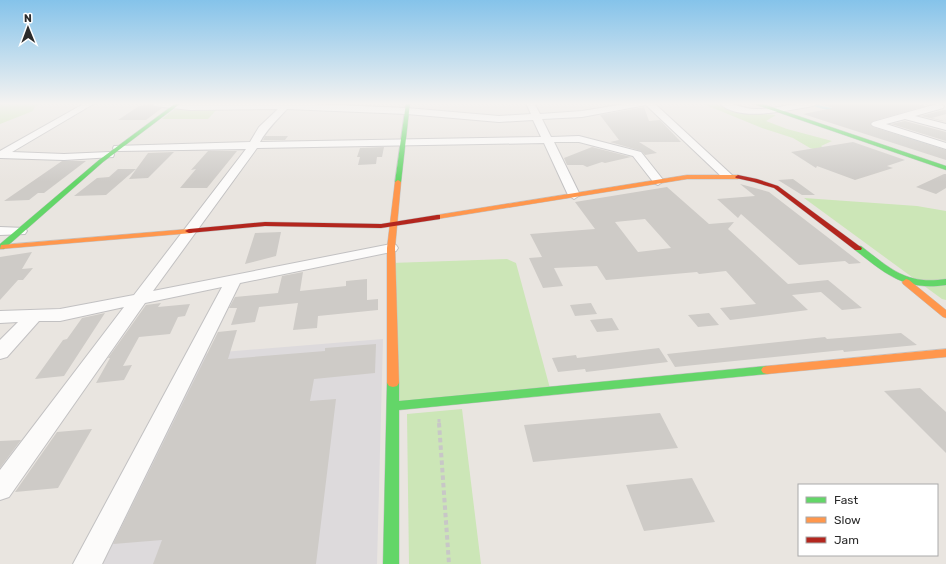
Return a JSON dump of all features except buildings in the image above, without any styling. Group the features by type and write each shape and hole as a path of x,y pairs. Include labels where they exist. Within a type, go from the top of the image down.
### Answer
{"street":[{"path":"0,155 45,129"},
{"path":"1,247 109,155 143,129"},
{"path":"0,489 138,299 254,145 262,129"},
{"path":"391,564 393,406 391,248 392,224 405,129"},
{"path":"543,129 574,195"},
{"path":"677,129 727,176"},
{"path":"833,129 946,168"},
{"path":"893,129 946,146"},
{"path":"118,148 579,139 637,154 658,181"},
{"path":"0,155 64,157 109,155"},
{"path":"1,247 264,224 392,224 687,177 746,177 763,181 776,187 896,276 905,281 946,315"},
{"path":"0,231 20,230"},
{"path":"0,317 60,314 391,248"},
{"path":"87,564 234,280"},
{"path":"905,281 926,285 946,282"},
{"path":"0,352 34,316"},
{"path":"393,406 438,403 946,353"}],"path":[{"path":"438,403 449,564"}],"shaded area":[{"path":"383,339 377,564 95,564 199,354"}],"green space":[{"path":"766,129 788,129 832,141 821,146 833,155 810,148 793,138"},
{"path":"804,198 917,206 946,211 946,300 942,299"},
{"path":"507,259 516,263 551,392 393,406 391,263"},
{"path":"462,409 481,564 409,564 407,414"}],"waterway":[{"path":"902,135 946,148"}],"traffic: fast":[{"path":"1,247 101,161 144,129"},
{"path":"398,182 405,129"},
{"path":"833,129 946,168"},
{"path":"858,248 878,264 898,277 920,284 946,282"},
{"path":"393,406 767,370"},
{"path":"391,564 393,383"}],"traffic: slow":[{"path":"437,217 687,177 738,177"},
{"path":"393,383 391,248 398,182"},
{"path":"1,247 189,231"},
{"path":"906,282 946,315"},
{"path":"767,370 946,353"}],"traffic: jam":[{"path":"738,177 755,180 776,187 858,248"},
{"path":"189,231 265,224 381,226 437,217"}]}
